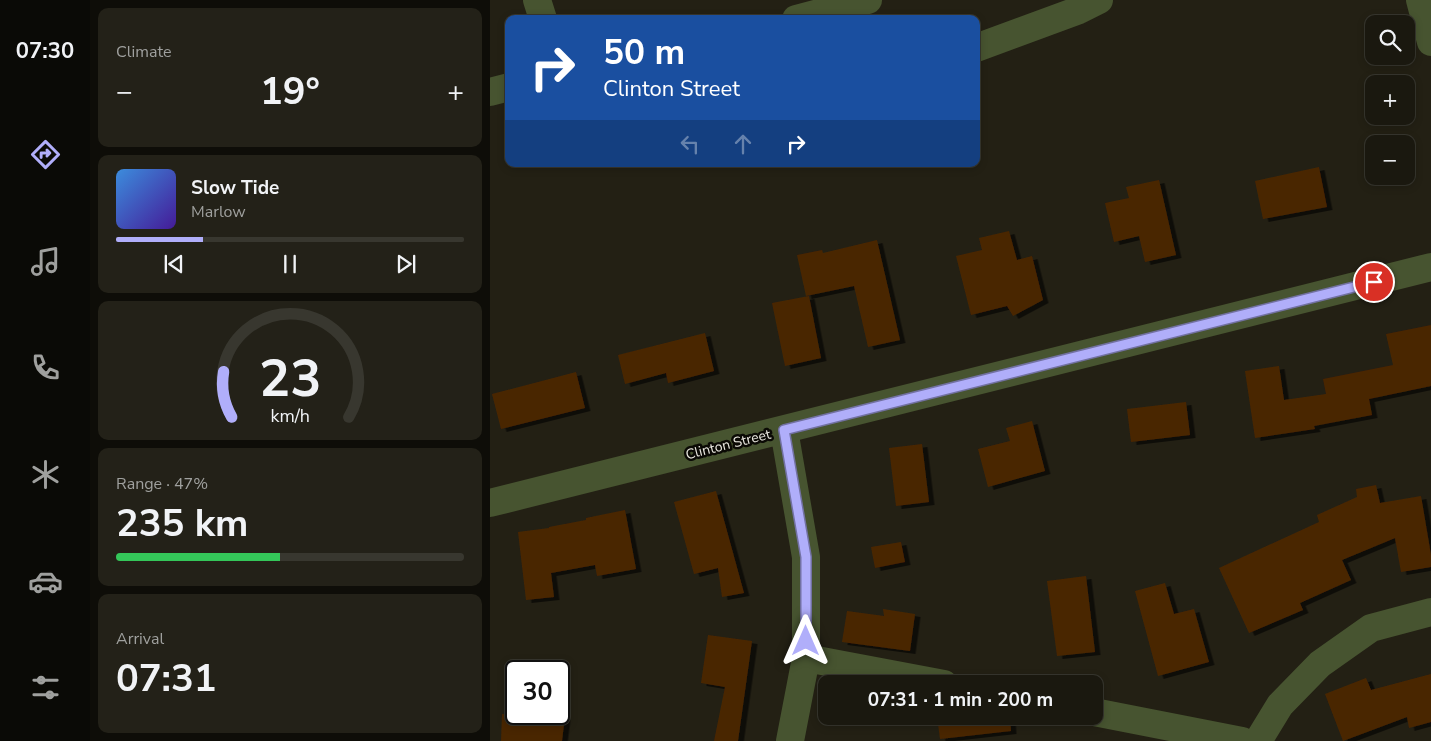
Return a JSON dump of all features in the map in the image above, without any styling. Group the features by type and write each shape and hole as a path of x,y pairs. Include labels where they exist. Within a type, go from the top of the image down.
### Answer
{"street":[{"path":"537,0 542,15"},
{"path":"787,15 797,0"},
{"path":"811,15 868,0"},
{"path":"980,47 1079,10 1099,0"},
{"path":"1420,0 1431,42"},
{"path":"490,92 505,89"},
{"name":"Clinton Street","path":"490,503 1431,267"},
{"path":"784,430 806,557 806,658 790,741"},
{"path":"1258,741 1280,705 1320,664 1370,628 1431,612"},
{"path":"806,658 896,675"},
{"path":"1103,714 1242,741"}],"building":[{"path":"1319,167 1327,207 1263,219 1255,181"},
{"path":"1159,180 1176,255 1145,262 1139,236 1114,242 1105,203 1129,198 1126,187"},
{"path":"1009,231 1017,260 1032,256 1043,300 1013,316 1007,306 971,315 956,256 982,250 979,238"},
{"path":"877,240 900,340 868,347 854,286 806,296 797,255 822,250 823,253"},
{"path":"809,296 821,358 785,366 772,303"},
{"path":"1431,325 1431,386 1369,399 1372,415 1314,426 1315,429 1255,438 1245,371 1279,366 1284,400 1326,394 1323,379 1393,365 1386,334"},
{"path":"705,333 714,371 668,383 666,373 625,384 618,355"},
{"path":"576,372 585,408 501,429 492,394"},
{"path":"1186,402 1190,435 1131,442 1127,409"},
{"path":"1032,421 1045,471 988,487 978,449 1010,441 1006,428"},
{"path":"922,444 929,502 896,506 889,448"},
{"path":"1376,485 1380,503 1421,496 1431,555 1431,567 1401,572 1395,538 1342,560 1351,580 1300,603 1303,610 1249,633 1219,568 1319,522 1317,515 1357,497 1356,489"},
{"path":"716,491 744,593 722,597 718,568 694,574 674,502"},
{"path":"625,510 636,569 597,576 595,565 551,573 554,597 526,600 518,532 549,528"},
{"path":"901,542 905,562 875,568 871,547"},
{"path":"1086,576 1095,652 1057,656 1047,581"},
{"path":"1165,583 1174,614 1194,609 1209,662 1158,676 1135,591"},
{"path":"883,609 915,614 910,651 842,642 847,611 884,616"},
{"path":"708,635 752,641 738,741 714,741 725,687 701,683"},
{"path":"1431,674 1431,722 1409,728 1407,717 1343,741 1325,694 1366,678 1371,690"},
{"path":"502,714 505,714 505,725 564,725 562,741 501,741"},
{"path":"938,725 1011,725 1011,731 940,739"}],"route":[{"path":"806,641 806,557 784,430 1374,282"}]}
